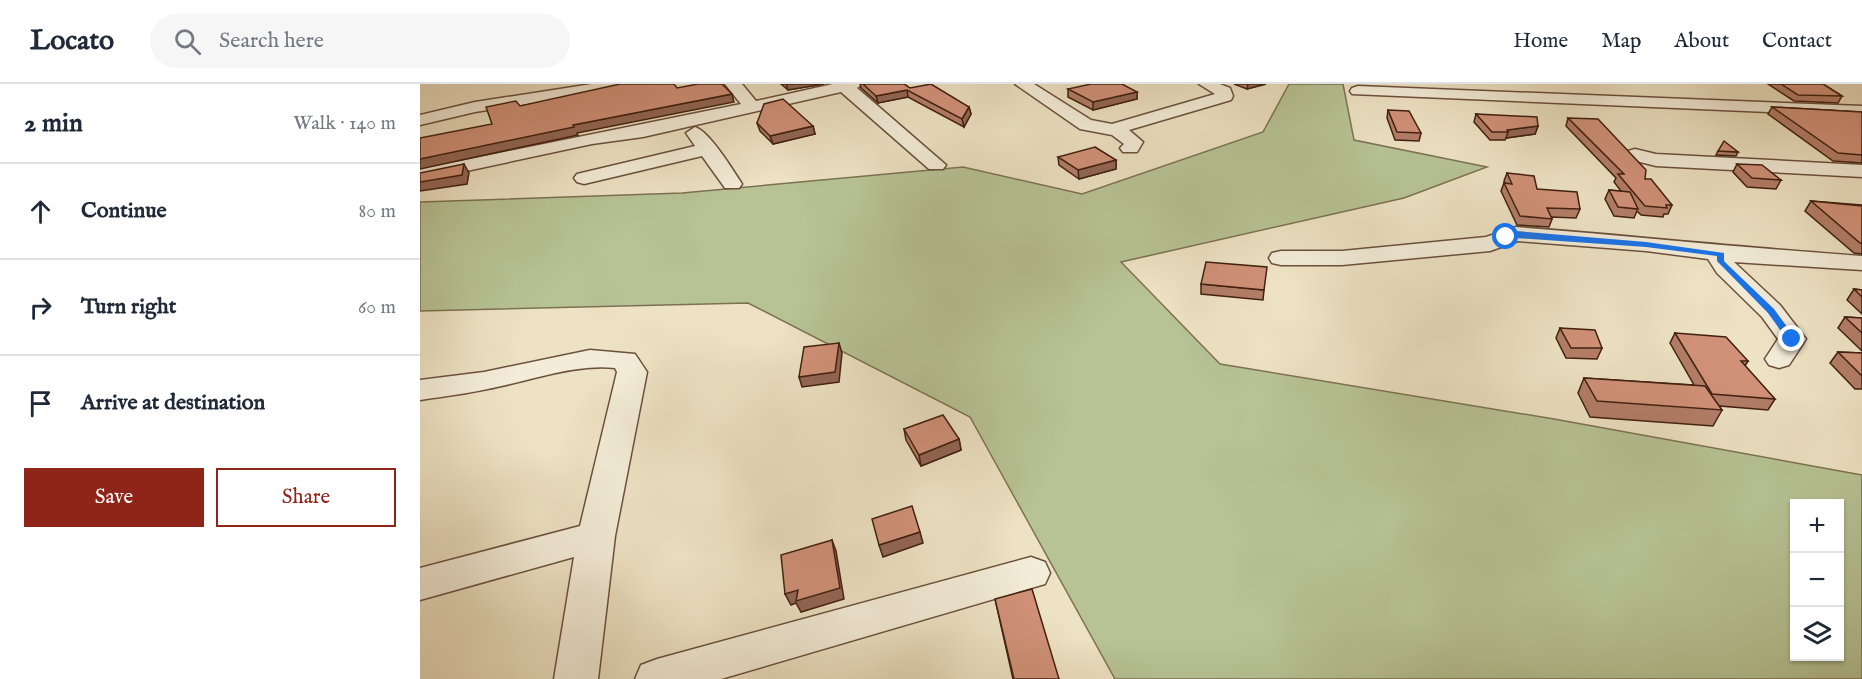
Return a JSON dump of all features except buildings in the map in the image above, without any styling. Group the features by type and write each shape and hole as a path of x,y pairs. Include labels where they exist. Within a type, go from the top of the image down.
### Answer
{"street":[{"path":"420,120 473,101 624,84"},
{"path":"733,84 753,108"},
{"path":"1023,84 1086,124 1118,130 1134,142 1130,148"},
{"path":"1118,130 1126,124 1225,96 1224,92 1208,84"},
{"path":"420,175 753,108 849,85 936,165"},
{"path":"1358,91 1862,111"},
{"path":"686,121 732,184"},
{"path":"584,178 708,149"},
{"path":"1635,155 1656,160 1862,171"},
{"path":"1281,258 1342,258 1490,244 1516,234 1646,244 1722,254 1862,263"},
{"path":"1722,254 1720,261 1771,311 1792,339 1779,359"},
{"path":"420,390 483,381 562,364 609,357 625,360 632,372 596,536 576,679"},
{"path":"420,584 596,536"},
{"path":"657,679 773,644 1030,573"}],"green space":[{"path":"1289,84 1343,84 1354,140 1487,167 1404,198 1121,262 1220,364 1554,419 1862,475 1862,679 1115,679 970,417 748,303 420,311 420,202 682,193 963,167 1082,194 1263,132"}],"route":[{"path":"1506,237 1516,234 1646,244 1722,254 1720,261 1771,311 1792,339"}]}
